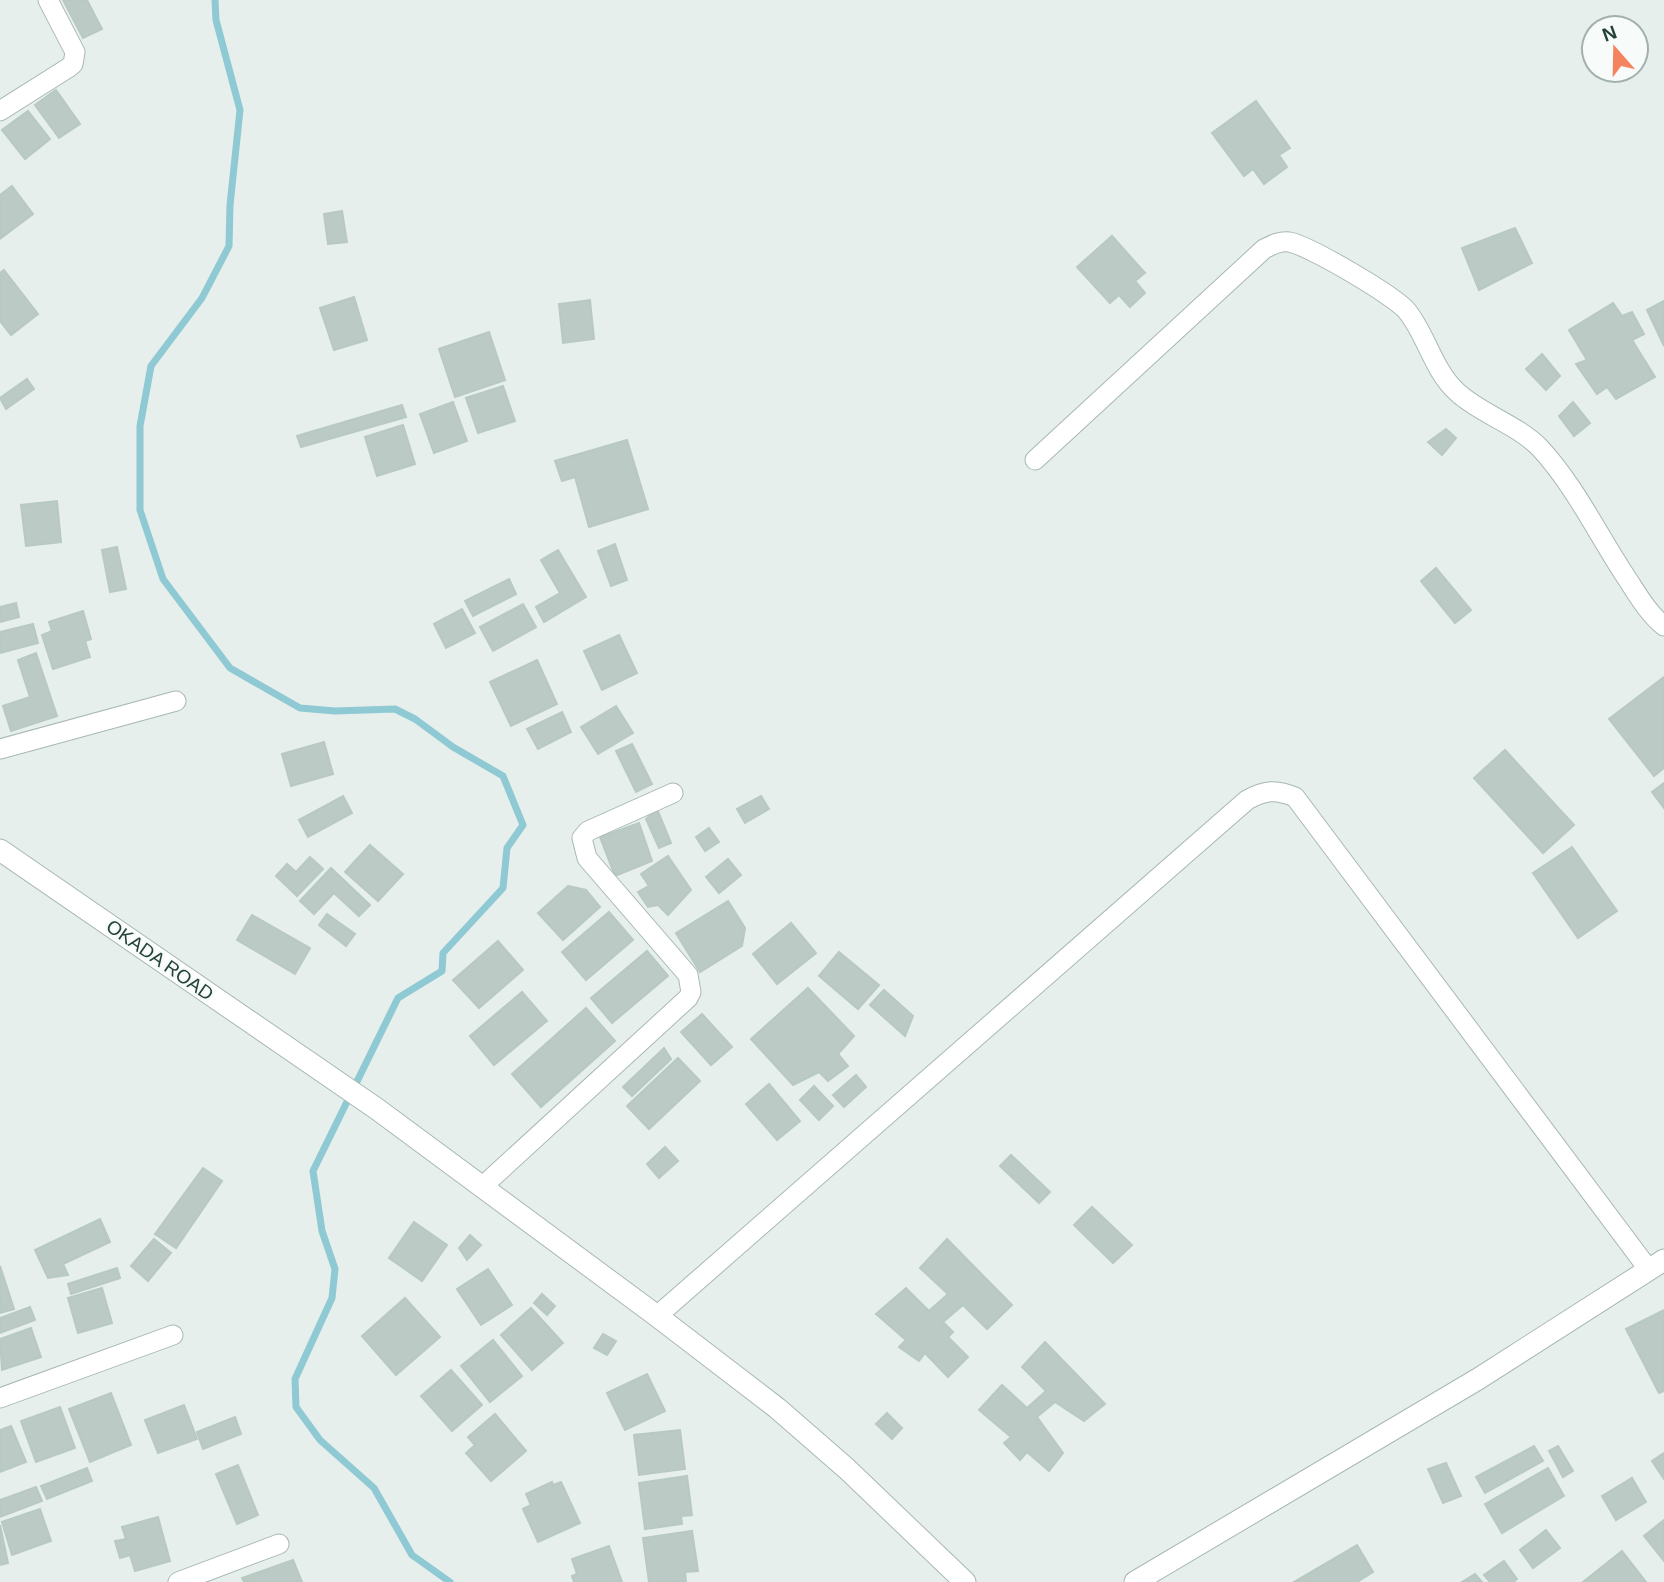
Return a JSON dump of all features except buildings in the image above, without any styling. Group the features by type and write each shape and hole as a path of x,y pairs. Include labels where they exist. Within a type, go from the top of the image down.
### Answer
{"street":[{"path":"0,111 68,68 75,58 75,52 48,0"},
{"path":"1035,460 1264,249 1275,243 1289,242 1358,277 1404,307 1418,326 1435,364 1457,393 1539,447 1576,495 1609,552 1653,617 1664,626"},
{"path":"0,749 176,701"},
{"path":"657,1316 1247,800 1261,792 1279,790 1295,797 1657,1265 1478,1379 1135,1582"},
{"path":"483,1186 688,998 691,992 688,975 587,858 582,838 587,831 673,793"},
{"name":"OKADA ROAD","path":"0,850 377,1109 657,1316 777,1408 856,1478 965,1582"},
{"path":"0,1398 173,1335"},
{"path":"178,1582 279,1544"}],"waterway":[{"path":"215,0 216,20 240,110 230,205 229,246 202,298 151,366 140,426 140,510 163,579 230,668 300,708 335,711 395,709 415,719 453,747 503,776 523,825 507,848 503,888 443,953 442,971 398,998 313,1171 322,1231 335,1269 332,1298 295,1379 296,1407 320,1440 374,1488 412,1555 450,1582"}]}
